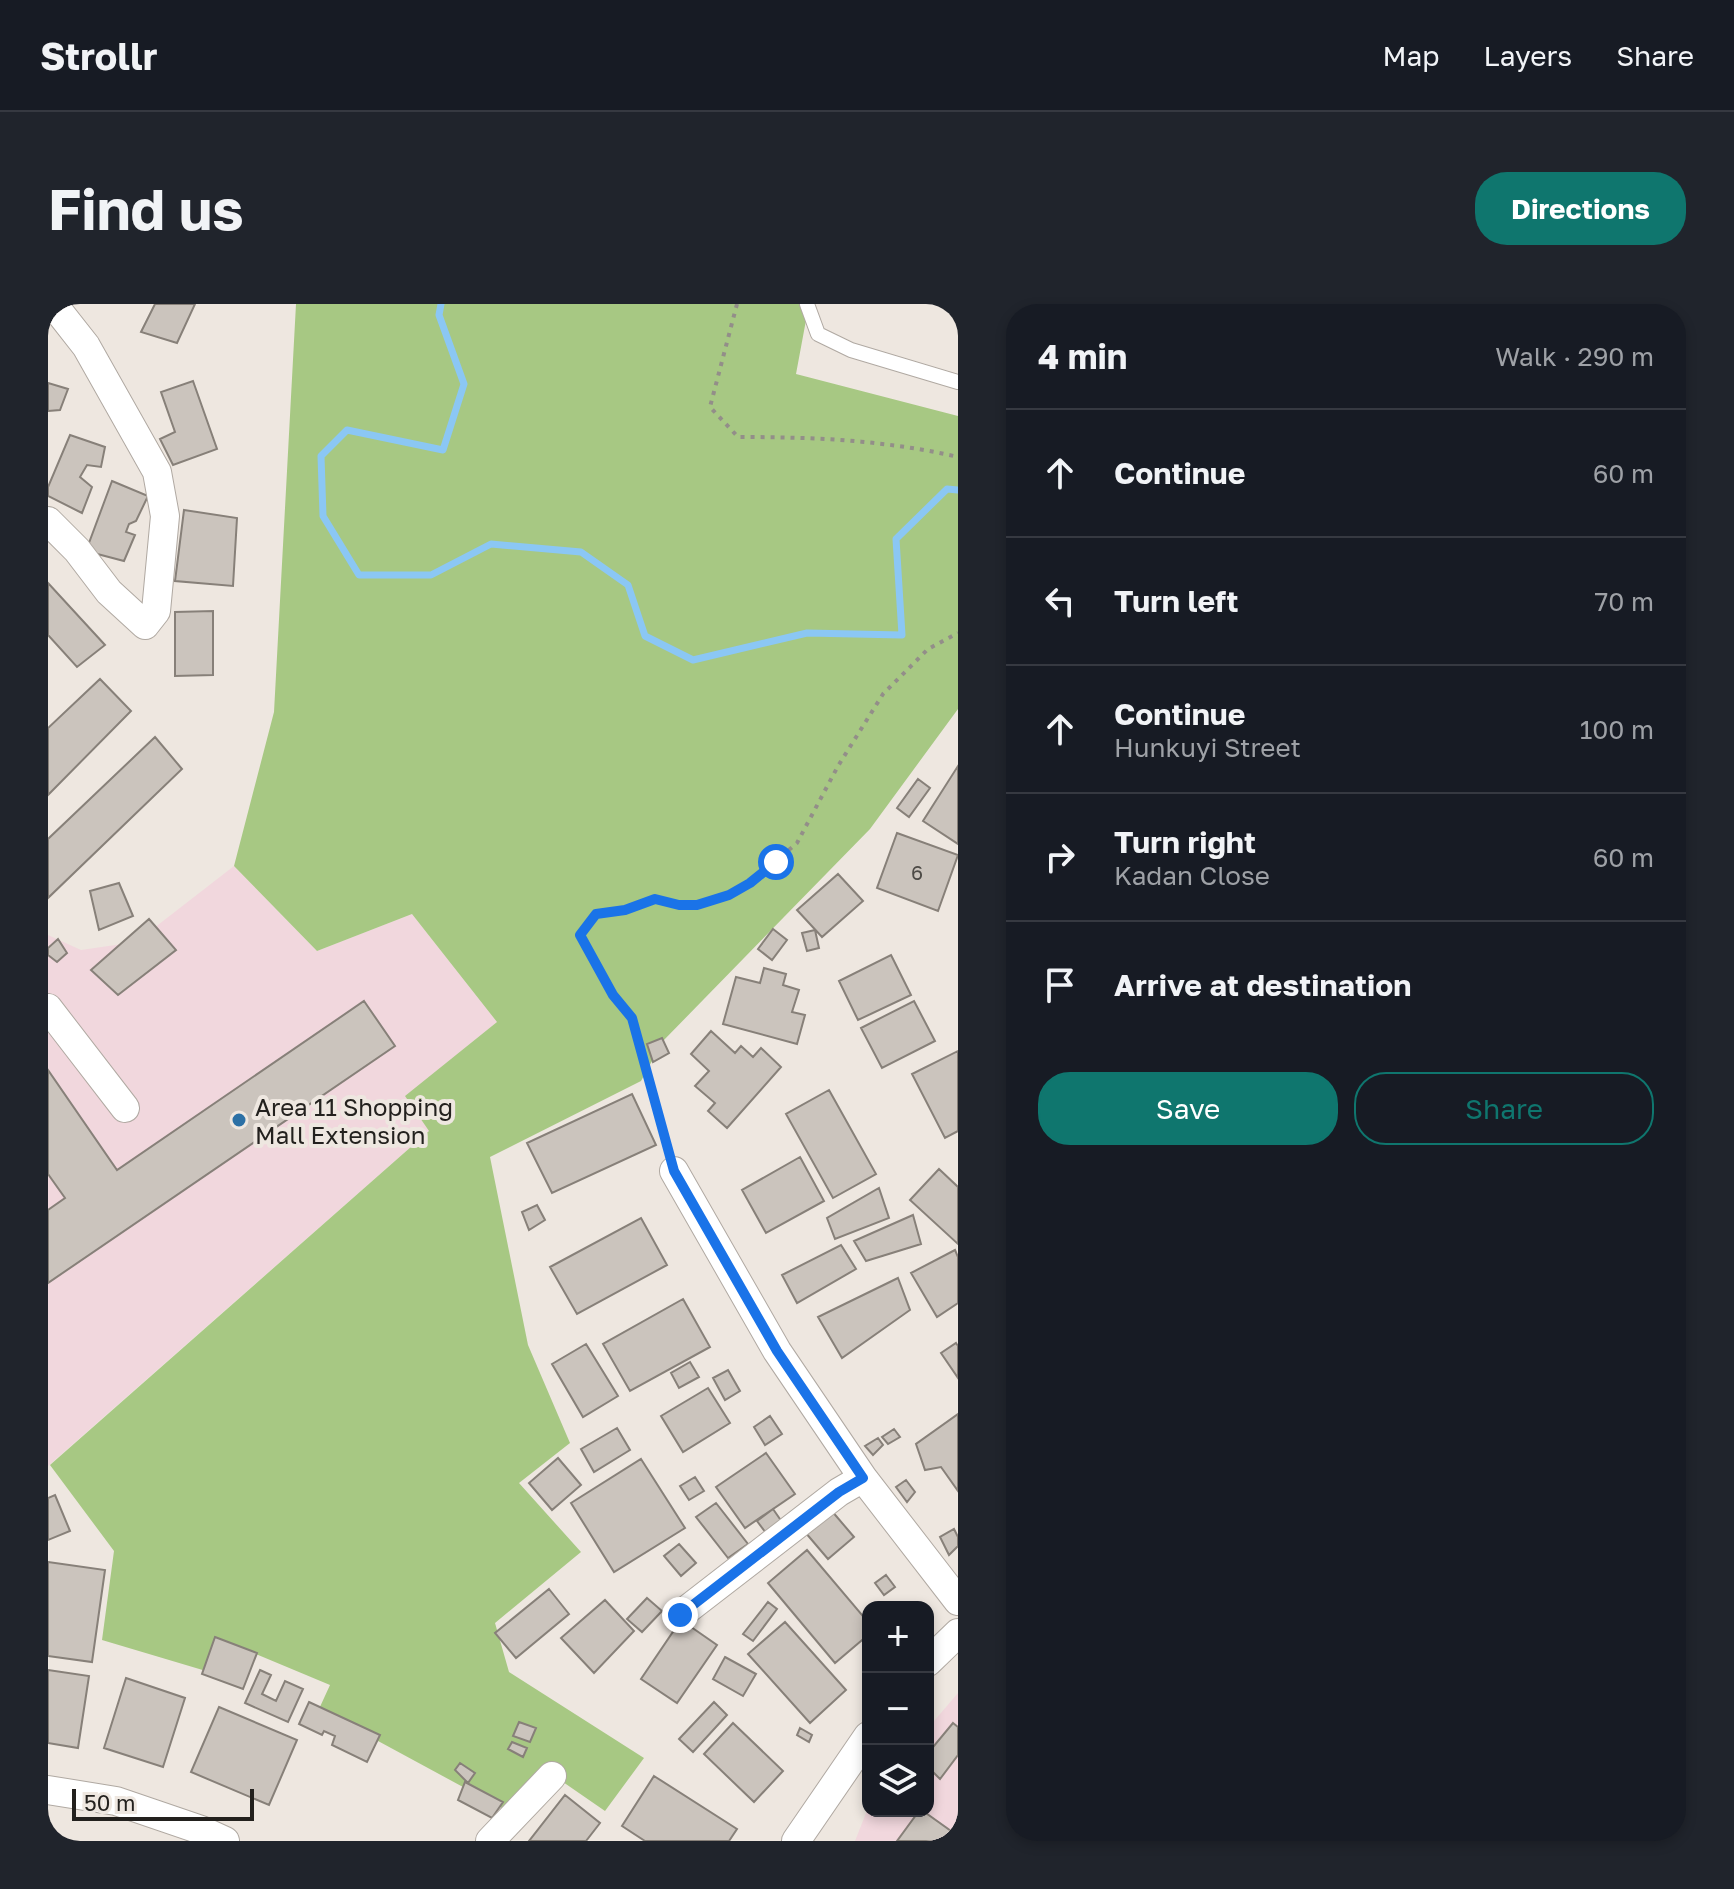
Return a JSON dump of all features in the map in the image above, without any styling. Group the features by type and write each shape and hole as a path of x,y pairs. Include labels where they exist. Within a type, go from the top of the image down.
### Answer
{"street":[{"path":"48,521 77,550 109,592 145,625 156,611 165,516 157,472 86,346 53,304"},
{"path":"48,1008 125,1108"},
{"path":"674,1171 777,1351 863,1478 958,1601"},
{"path":"680,1615 839,1492 863,1478"},
{"path":"934,1656 958,1633"},
{"path":"796,1841 862,1745"},
{"path":"490,1841 552,1776"},
{"path":"48,1790 116,1801 225,1841"}],"lane":[{"path":"807,304 818,334 851,350 958,382"}],"path":[{"path":"737,304 710,407 738,437 828,437 925,449 958,457"},
{"path":"674,1171 632,1018 613,995 580,935 596,914 625,910 655,899 679,905 697,905 729,895 750,883 797,843 838,766 883,694 928,649 958,633"}],"shaded area":[{"path":"234,866 317,951 412,914 497,1022 406,1096 429,1131 48,1466 48,935 81,950 136,942"},
{"path":"958,1693 958,1841 855,1841 864,1817 934,1817 934,1721"}],"green space":[{"path":"296,304 809,304 796,374 958,416 958,709 870,829 663,1041 641,1081 490,1157 528,1345 570,1443 519,1483 581,1552 495,1623 509,1672 644,1758 605,1811 563,1782 511,1813 319,1709 330,1685 220,1639 206,1671 102,1640 114,1551 50,1465 429,1131 405,1096 497,1022 412,914 317,951 234,866 274,712"}],"building":[{"path":"155,304 195,304 177,343 141,332"},
{"path":"193,381 217,449 173,465 160,439 175,432 161,392"},
{"path":"48,383 68,389 60,410 48,411"},
{"path":"70,435 105,447 101,467 87,465 80,477 92,487 82,513 48,496 48,487"},
{"path":"112,481 148,496 136,521 129,524 126,532 135,535 124,561 86,551"},
{"path":"184,510 237,518 233,586 175,581"},
{"path":"48,583 105,645 77,667 48,635"},
{"path":"213,611 213,675 175,676 175,612"},
{"path":"100,679 131,711 48,795 48,728"},
{"path":"155,737 182,769 48,898 48,839"},
{"path":"958,766 958,844 923,821"},
{"path":"918,779 930,788 909,817 897,808"},
{"path":"897,833 958,855 938,911 877,888"},
{"path":"838,874 863,901 822,937 797,910"},
{"path":"119,883 133,916 99,930 90,891"},
{"path":"149,919 176,950 118,995 91,970"},
{"path":"773,929 787,940 772,960 758,949"},
{"path":"815,930 819,948 807,951 802,933"},
{"path":"58,939 67,953 57,962 48,955 48,948"},
{"path":"891,955 911,995 858,1020 839,981"},
{"path":"764,968 786,974 783,985 799,990 792,1012 805,1015 797,1044 723,1024 736,977 760,983"},
{"name":"Area 11 Shopping Mall Extension","path":"364,1001 395,1046 48,1283 48,1210 65,1198 48,1174 48,1070 117,1170"},
{"path":"914,1001 935,1041 882,1068 861,1028"},
{"path":"711,1031 735,1053 741,1046 753,1057 761,1048 781,1067 727,1128 708,1111 715,1103 695,1086 709,1071 691,1054"},
{"path":"662,1038 669,1053 653,1062 647,1044"},
{"path":"958,1051 958,1131 945,1138 912,1074"},
{"path":"829,1090 876,1174 833,1198 786,1114"},
{"path":"632,1094 656,1145 552,1193 527,1143"},
{"path":"800,1157 824,1201 766,1233 742,1190"},
{"path":"939,1169 958,1187 958,1244 910,1200"},
{"path":"879,1188 889,1218 835,1239 827,1218"},
{"path":"537,1205 545,1220 529,1230 522,1212"},
{"path":"913,1215 921,1244 866,1261 854,1241"},
{"path":"641,1218 667,1265 577,1314 550,1267"},
{"path":"841,1245 856,1269 797,1303 782,1275"},
{"path":"955,1250 958,1257 958,1303 937,1317 911,1273"},
{"path":"898,1278 910,1310 842,1358 818,1317"},
{"path":"683,1299 710,1347 630,1391 603,1344"},
{"path":"956,1343 958,1346 958,1378 941,1353"},
{"path":"586,1344 618,1396 583,1417 552,1364"},
{"path":"690,1362 699,1377 679,1388 671,1373"},
{"path":"728,1370 740,1391 725,1400 713,1378"},
{"path":"708,1388 730,1423 683,1452 661,1416"},
{"path":"958,1414 958,1491 941,1467 925,1470 916,1444"},
{"path":"770,1416 782,1434 765,1445 754,1427"},
{"path":"617,1428 630,1450 594,1472 581,1449"},
{"path":"894,1429 900,1437 888,1444 882,1437"},
{"path":"878,1438 883,1445 873,1455 865,1446"},
{"path":"766,1453 795,1494 745,1528 716,1487"},
{"path":"558,1458 581,1485 552,1510 529,1483"},
{"path":"641,1459 685,1528 614,1572 571,1503"},
{"path":"695,1477 704,1491 689,1500 680,1486"},
{"path":"906,1480 915,1492 907,1502 896,1487"},
{"path":"55,1495 70,1531 48,1540 48,1498"},
{"path":"716,1503 748,1544 728,1558 696,1517"},
{"path":"773,1509 782,1522 766,1533 757,1521"},
{"path":"831,1510 854,1537 828,1559 805,1532"},
{"path":"954,1529 958,1546 949,1555 940,1537"},
{"path":"679,1544 696,1563 681,1576 664,1556"},
{"path":"807,1550 862,1615 862,1640 835,1663 768,1583"},
{"path":"48,1562 105,1570 92,1662 48,1656"},
{"path":"886,1575 895,1587 884,1595 875,1583"},
{"path":"549,1589 569,1614 516,1658 495,1633"},
{"path":"647,1598 662,1611 642,1632 627,1619"},
{"path":"605,1600 634,1631 594,1673 561,1638"},
{"path":"768,1602 777,1609 753,1641 743,1634"},
{"path":"681,1620 717,1645 677,1703 641,1679"},
{"path":"785,1622 846,1690 810,1723 748,1654"},
{"path":"215,1637 257,1653 243,1689 202,1674"},
{"path":"725,1657 756,1674 743,1696 713,1679"},
{"path":"48,1670 89,1676 78,1748 48,1743"},
{"path":"260,1670 271,1675 262,1694 276,1701 285,1681 303,1689 288,1722 245,1703"},
{"path":"126,1678 185,1698 163,1767 104,1748"},
{"path":"309,1702 380,1735 367,1762 332,1745 335,1736 324,1731 322,1735 299,1724"},
{"path":"714,1702 727,1715 693,1752 679,1739"},
{"path":"219,1707 297,1740 269,1805 191,1772"},
{"path":"519,1722 536,1728 530,1742 513,1736"},
{"path":"733,1723 783,1771 754,1802 704,1754"},
{"path":"953,1723 958,1727 958,1755 940,1779 934,1773 934,1746"},
{"path":"800,1728 812,1735 809,1742 797,1735"},
{"path":"512,1742 527,1748 523,1757 508,1749"},
{"path":"460,1763 475,1773 468,1783 455,1770"},
{"path":"654,1776 737,1829 729,1841 645,1841 622,1826"},
{"path":"465,1782 503,1802 492,1818 458,1800"},
{"path":"565,1795 600,1823 586,1841 529,1841"},
{"path":"915,1817 931,1817 958,1836 958,1841 897,1841"}],"waterway":[{"path":"441,304 439,315 464,384 443,450 347,430 321,456 323,516 359,575 431,575 491,544 581,552 628,585 645,636 693,660 807,633 902,635 896,539 947,489 958,490"}],"place":[{"name":"Area 11 Shopping Mall Extension","path":"239,1120"}],"route":[{"path":"680,1615 839,1492 863,1478 777,1351 674,1171 632,1018 613,995 580,935 596,914 625,910 655,899 679,905 697,905 729,895 776,862"}]}
